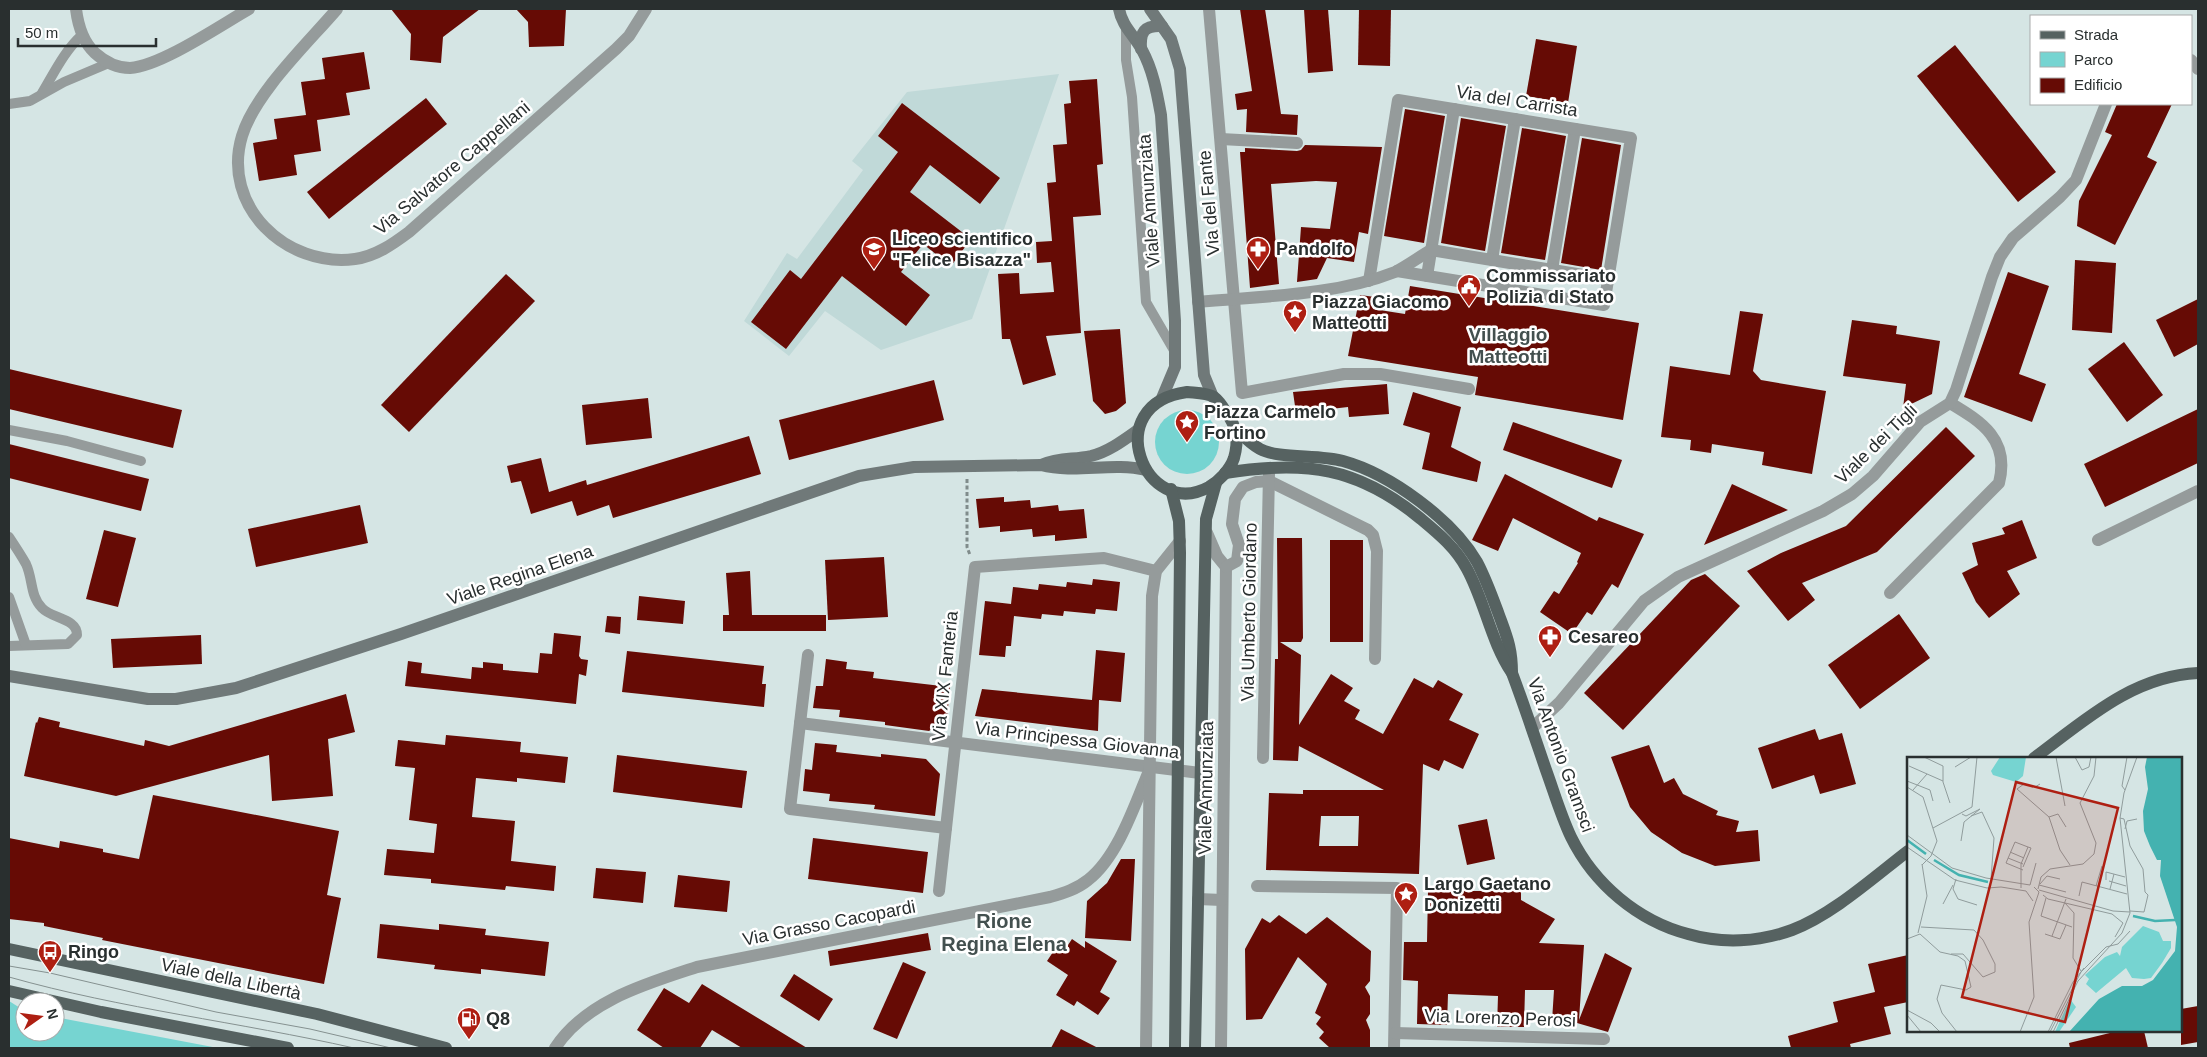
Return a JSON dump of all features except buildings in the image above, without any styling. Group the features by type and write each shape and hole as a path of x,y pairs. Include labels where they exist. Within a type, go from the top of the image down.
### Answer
{"main road":[{"name":"Viale Annunziata","path":"1119,9 1126,29 1141,49 1154,82 1161,114 1175,320 1175,367 1162,398"},
{"path":"1150,9 1171,39 1180,70 1204,375 1213,397 1223,408 1237,430 1233,461 1216,482 1195,492 1171,489 1157,482 1146,470 1139,458 1138,430 1143,417 1162,398 1174,394 1187,392 1213,397"},
{"path":"1141,49 1140,36 1146,29 1154,25 1162,26"},
{"path":"1041,465 1056,459 1090,456 1101,453 1138,430"},
{"name":"Via Antonio Gramsci","path":"1237,430 1262,450 1331,458 1362,467 1405,490 1432,512 1461,540 1483,574 1512,651 1512,673"},
{"path":"1041,465 1057,469 1123,466 1146,470"},
{"name":"Viale Regina Elena","path":"9,676 148,700 176,700 206,695 236,688 401,634 859,476 914,467 1041,465"},
{"name":"Via Antonio Gramsci","path":"1225,473 1269,467 1318,469 1357,479 1396,499 1454,549 1467,567 1478,592 1501,658 1512,673 1569,831 1590,868 1601,881 1630,906 1662,926 1718,940 1762,938 1792,930 1829,911 1907,853"},
{"name":"Viale Annunziata","path":"1195,1048 1206,519 1216,482"},
{"name":"Viale Annunziata","path":"1171,489 1178,514 1180,541 1175,1048"},
{"path":"2035,757 2125,693 2158,679 2198,673"},
{"name":"Viale della Libertà","path":"9,949 317,1014 446,1048"},
{"path":"9,991 101,1012 288,1048"}],"street":[{"path":"76,9 77,21 90,49 109,63 130,68 165,57 249,9"},
{"name":"Via Salvatore Cappellani","path":"338,9 263,96 250,115 242,136 238,155 244,192 252,209 273,237 303,254 340,260 357,259 376,253 409,232 616,50 629,36 646,9"},
{"name":"Via del Fante","path":"1209,9 1242,393 1344,374 1380,374 1469,389"},
{"name":"Via del Carrista","path":"1369,281 1398,100 1631,138 1608,279"},
{"path":"1890,593 1999,483 2002,472 2002,459 1990,431 1979,421 1950,403 2000,258 2013,238 2060,197 2076,180 2106,105"},
{"path":"1427,276 1454,109"},
{"path":"1492,260 1515,119"},
{"path":"1552,270 1575,128"},
{"path":"1221,139 1297,143"},
{"path":"1198,302 1339,288 1369,281 1397,271 1431,250 1608,279 1604,305 1397,271"},
{"name":"Viale dei Tigli","path":"1532,728 1559,703 1644,601 1655,591 1678,577 1837,504 1873,476 1920,422 1950,403"},
{"name":"Via Umberto Giordano","path":"1263,758 1269,467"},
{"path":"1226,567 1237,561 1239,553 1232,524 1235,499 1238,493 1249,484 1269,481 1368,530 1373,535 1378,551 1375,659"},
{"path":"2098,540 2198,491"},
{"name":"Viale Annunziata","path":"1207,533 1216,556 1226,567 1221,1048"},
{"path":"1146,1048 1152,596 1156,571 1180,541"},
{"path":"975,567 1104,558 1156,571"},
{"name":"Via XIX Fanteria","path":"939,891 975,567"},
{"path":"808,655 790,809 946,828"},
{"name":"Via Principessa Giovanna","path":"800,723 1200,773"},
{"name":"Via Grasso Cacopardi","path":"555,1048 573,1026 604,1004 647,984 696,967 1050,897 1068,891 1090,878 1105,861 1129,819 1151,766"},
{"path":"1257,886 1397,888 1394,1048"},
{"path":"1198,899 1222,900"},
{"name":"Via Lorenzo Perosi","path":"1395,1033 1604,1039"}],"lane":[{"path":"1126,29 1126,60 1132,96 1146,302 1175,352"},
{"path":"42,94 63,57 82,35"},
{"path":"9,104 30,101 109,63"},
{"path":"9,430 67,441 141,461"},
{"path":"9,537 26,565 35,599 48,613 68,621 77,630 77,635 68,644 9,646"},
{"path":"9,597 26,645"}],"path":[{"path":"967,466 967,547 975,567"}],"shaded area":[{"path":"1059,74 972,319 881,350 825,311 789,356 744,321 787,253 797,259 863,170 852,161 907,92"}],"green space":[{"path":"1187,410 1199,412 1210,419 1217,430 1219,442 1217,454 1210,465 1199,472 1187,474 1175,472 1164,465 1157,454 1155,442 1157,430 1164,419 1175,412"},
{"path":"9,1001 15,1005 15,1042 65,1042 65,1019 218,1048 9,1048"}],"tram line":[{"path":"9,966 50,973 216,1012 310,1029 391,1048"},
{"path":"9,977 137,1007 267,1030 354,1048"}],"place":[{"name":"Liceo scientifico \"Felice Bisazza\"","path":"874,270"},
{"name":"Pandolfo","path":"1258,270"},
{"name":"Commissariato Polizia di Stato","path":"1469,307"},
{"name":"Piazza Giacomo Matteotti","path":"1295,333"},
{"name":"Piazza Carmelo Fortino","path":"1187,443"},
{"name":"Cesareo","path":"1550,658"},
{"name":"Largo Gaetano Donizetti","path":"1406,915"},
{"name":"Ringo","path":"50,973"},
{"name":"Q8","path":"469,1040"}],"district":[{"name":"Villaggio Matteotti","path":"1508,345"},
{"name":"Rione Regina Elena","path":"1004,932"}]}
